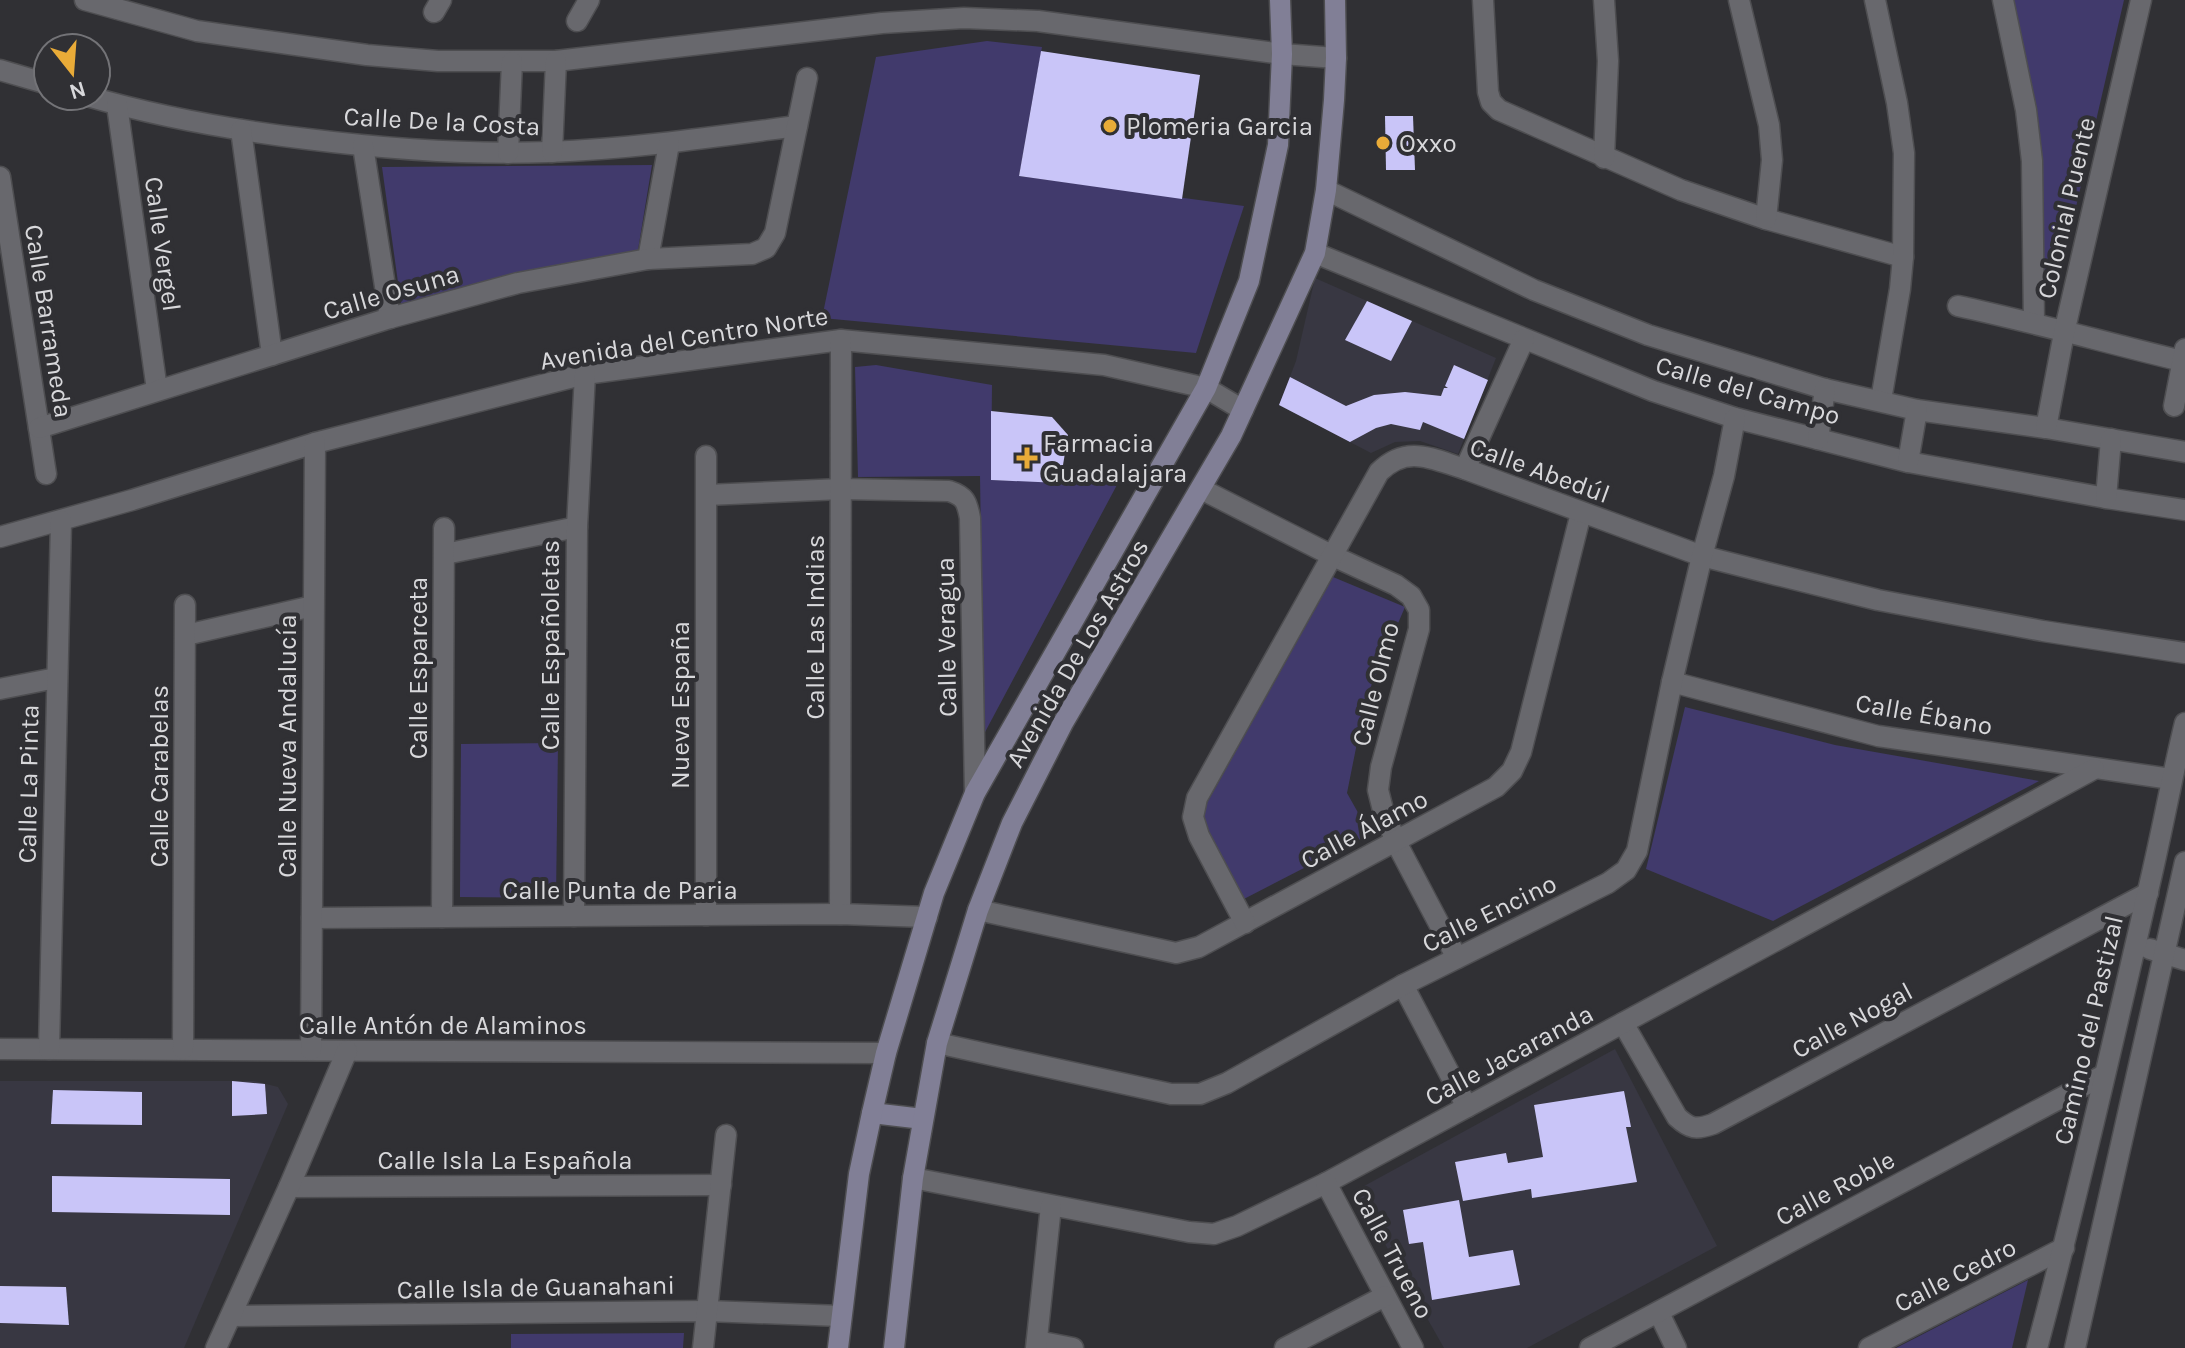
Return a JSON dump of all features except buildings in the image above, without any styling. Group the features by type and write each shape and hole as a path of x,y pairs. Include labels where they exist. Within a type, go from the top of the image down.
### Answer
{"main road":[{"name":"Avenida De Los Astros","path":"838,1348 859,1174 886,1053 934,893 975,793 1206,388 1249,281 1278,145 1282,54 1280,0"},
{"name":"Avenida De Los Astros","path":"894,1348 913,1178 937,1043 978,910 1012,823 1063,723 1231,436 1315,253 1326,190 1336,58 1335,0"},
{"path":"872,1113 923,1119"}],"street":[{"path":"85,0 197,31 367,55 438,61 556,61 882,23 964,18 1038,21 1282,54 1336,58"},
{"path":"577,21 589,0"},
{"path":"1483,0 1488,92 1491,102 1499,110 1681,190 1766,219 1903,257"},
{"path":"1604,0 1608,61 1604,158"},
{"path":"1739,0 1769,125 1772,160 1766,219"},
{"path":"1875,0 1897,103 1904,153 1903,257 1881,400"},
{"path":"2003,0 2026,110 2032,161 2034,323"},
{"name":"Colonial Puente","path":"2046,428 2064,333 2141,0"},
{"path":"552,152 556,61"},
{"path":"508,153 512,62"},
{"path":"1,72 32,80"},
{"path":"797,126 807,78"},
{"name":"Calle De la Costa","path":"112,104 241,130 363,146 508,153 669,144 797,126"},
{"name":"Calle Vergel","path":"117,105 157,390"},
{"name":"Calle Osuna","path":"39,428 390,318 518,283 648,259 752,254 766,248 775,233 797,126"},
{"path":"241,130 272,355"},
{"path":"648,259 669,144"},
{"path":"363,146 390,318"},
{"name":"Calle Barrameda","path":"0,177 6,264 46,474"},
{"name":"Calle del Campo","path":"1326,190 1534,290 1648,335 1825,389 1917,410 2185,452"},
{"name":"Calle del Campo","path":"1315,253 1653,391 1735,418 1908,462 2185,510"},
{"path":"1958,306 2064,333 2184,355 2174,406"},
{"path":"1465,469 1524,339"},
{"name":"Avenida del Centro Norte","path":"0,537 315,443 585,374 841,340 1104,365 1206,388 1243,410"},
{"name":"Calle Las Indias","path":"840,914 841,340"},
{"name":"Calle Españoletas","path":"574,916 577,527 585,374"},
{"path":"1818,439 1825,389"},
{"path":"1908,462 1917,410"},
{"name":"Calle Encino","path":"937,1043 1171,1094 1200,1094 1227,1083 1403,985 1608,883 1626,870 1637,851 1672,682 1724,476 1735,418"},
{"path":"2106,498 2111,439"},
{"name":"Calle Nueva Andalucía","path":"311,1050 315,443"},
{"name":"Calle Abedúl","path":"1245,923 1199,836 1193,817 1197,798 1379,472 1399,457 1412,454 1465,469 1702,556 1878,600 2043,631 2185,653"},
{"name":"Nueva España","path":"706,456 706,915"},
{"path":"707,495 841,489"},
{"name":"Calle Veragua","path":"841,489 949,491 961,495 968,503 975,793"},
{"name":"Calle Olmo","path":"1201,489 1396,585 1411,596 1419,610 1419,629 1381,767 1378,790 1396,842 1457,958"},
{"name":"Calle Álamo","path":"978,910 1176,953 1199,947 1496,787 1512,771 1521,752 1581,513"},
{"name":"Calle La Pinta","path":"49,1049 61,521"},
{"name":"Calle Esparceta","path":"442,917 445,554 577,527"},
{"path":"444,528 445,554"},
{"name":"Calle Carabelas","path":"183,1049 185,605"},
{"path":"186,635 313,606"},
{"path":"0,689 56,678"},
{"name":"Calle Ébano","path":"1672,682 1878,736 2171,779"},
{"name":"Camino del Pastizal","path":"2037,1348 2064,1248 2185,723"},
{"name":"Calle Jacaranda","path":"913,1178 1189,1232 1214,1234 1326,1183 2094,769"},
{"path":"2075,1348 2185,862"},
{"name":"Calle Nogal","path":"1623,1023 1677,1117 1688,1127 1699,1129 2148,893"},
{"name":"Calle Punta de Paria","path":"312,918 840,914 927,917"},
{"path":"2135,945 2185,960"},
{"path":"1403,985 1467,1107"},
{"name":"Calle Antón de Alaminos","path":"0,1049 886,1053"},
{"path":"216,1348 347,1051"},
{"name":"Calle Roble","path":"1590,1348 2104,1075"},
{"path":"703,1348 726,1135"},
{"name":"Calle Trueno","path":"1326,1183 1413,1348"},
{"name":"Calle Isla La Española","path":"289,1187 721,1185"},
{"path":"1051,1206 1037,1344 1073,1348"},
{"name":"Calle Cedro","path":"1869,1348 2064,1248"},
{"path":"1285,1348 1385,1296"},
{"name":"Calle Isla de Guanahani","path":"231,1316 707,1311 841,1316"},
{"path":"1659,1313 1676,1348"}],"shaded area":[{"path":"2013,0 2124,0 2060,276 2041,271 2043,190 2036,109"},
{"path":"987,41 1042,47 1019,176 1244,206 1196,353 822,318 876,57"},
{"path":"652,165 638,250 522,272 401,304 382,167"},
{"path":"1315,278 1496,358 1458,454 1420,441 1395,442 1371,453 1279,405 1296,361"},
{"path":"876,365 992,385 991,480 1118,483 984,734 980,476 858,477 855,367"},
{"path":"1333,577 1405,607 1366,698 1347,793 1370,834 1242,900 1198,819"},
{"path":"1685,707 1835,745 2039,781 1773,921 1646,869"},
{"path":"558,743 556,898 460,897 461,744"},
{"path":"1615,1049 1717,1246 1527,1348 1444,1348 1355,1191"},
{"path":"0,1081 254,1081 278,1087 288,1104 184,1348 0,1348"},
{"path":"2028,1280 2012,1348 1896,1348"},
{"path":"684,1333 683,1348 511,1348 511,1334"}],"place":[{"name":"Plomeria Garcia","path":"1110,126"},
{"name":"Oxxo","path":"1383,143"},
{"name":"Farmacia Guadalajara","path":"1027,458"}]}
